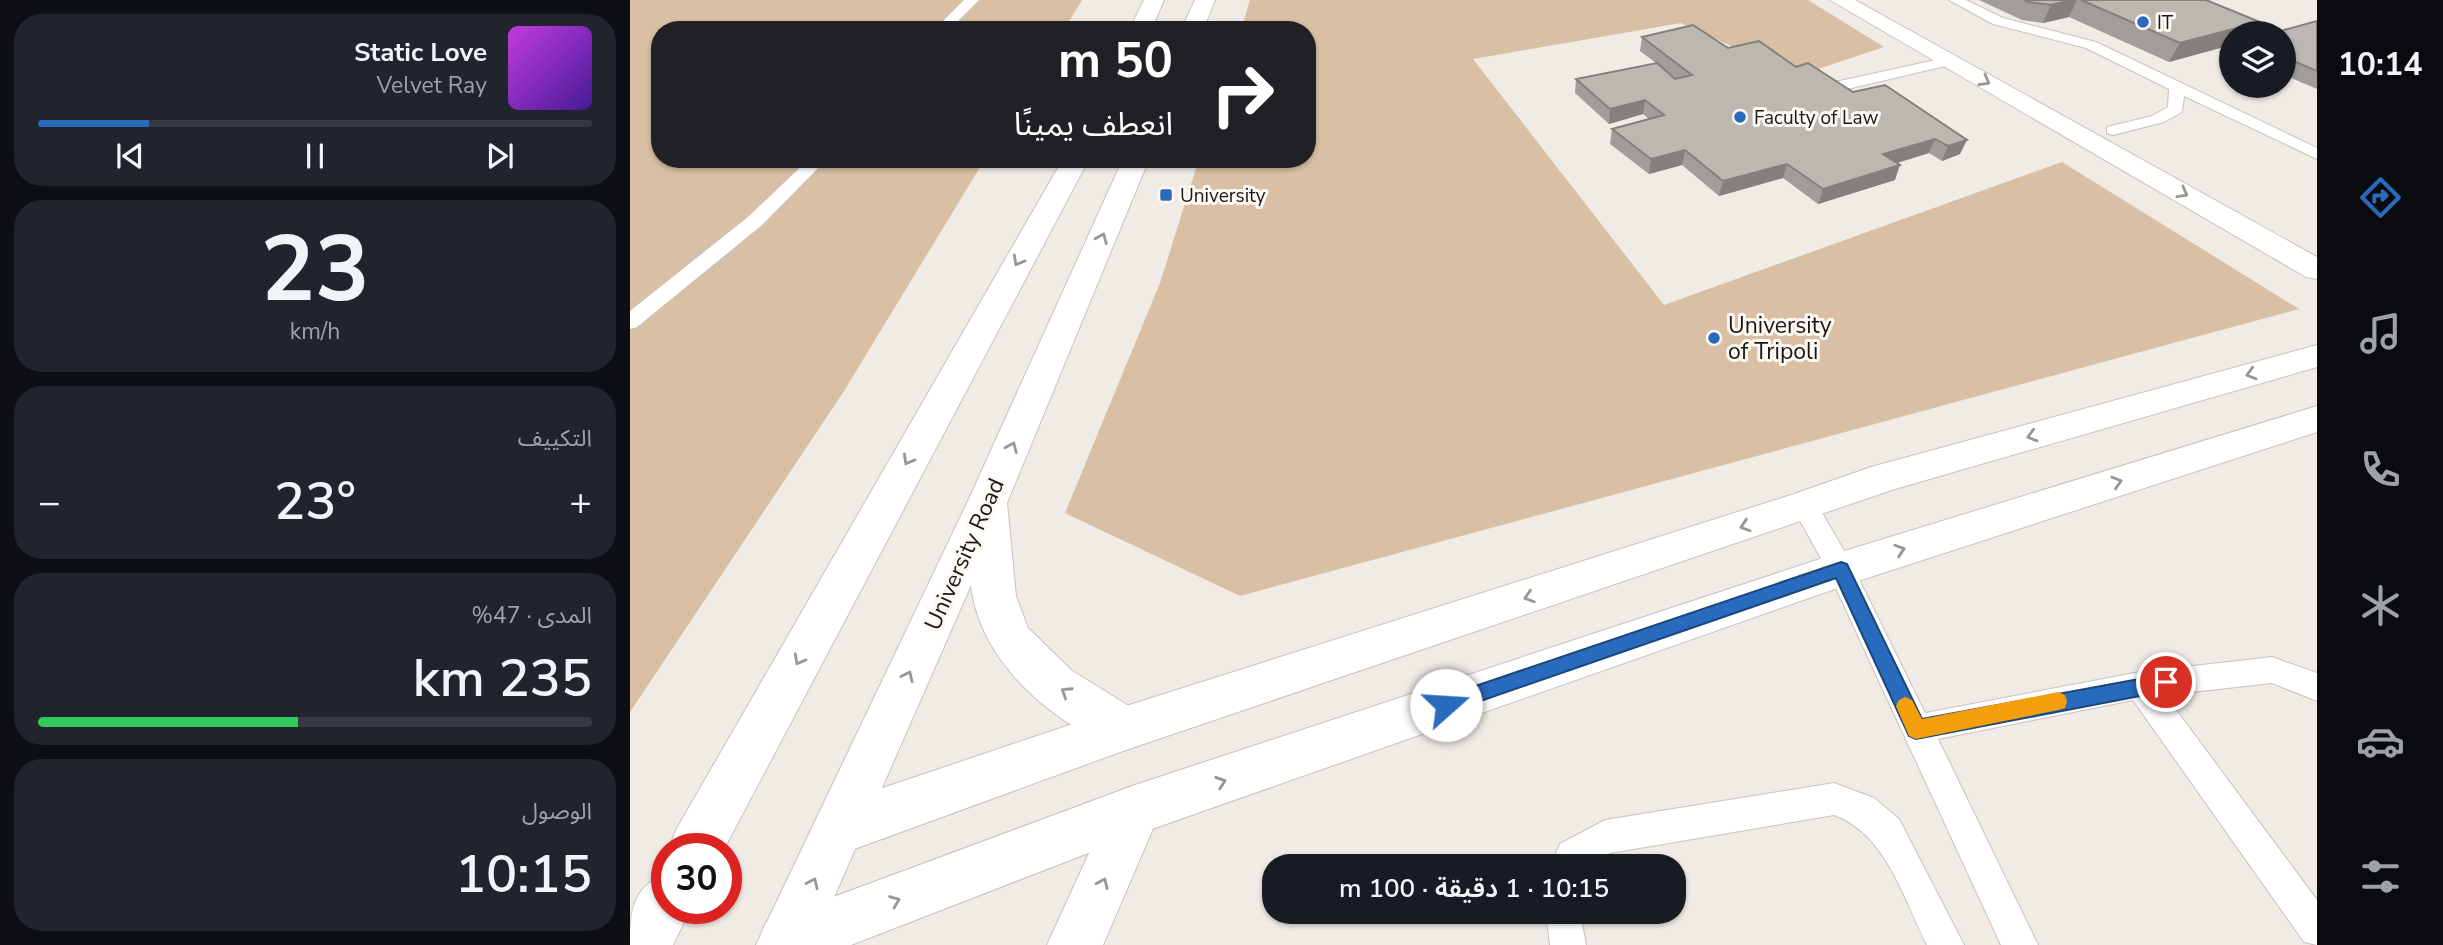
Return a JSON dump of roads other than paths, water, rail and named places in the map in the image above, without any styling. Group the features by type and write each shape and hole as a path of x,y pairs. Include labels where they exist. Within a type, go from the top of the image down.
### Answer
{"main road":[{"path":"1144,21 1154,0"},
{"path":"1196,21 1205,0"},
{"path":"1840,0 2317,270"},
{"path":"1874,0 2317,243"},
{"path":"704,833 1071,168"},
{"name":"University Road","path":"785,944 988,500 1132,168"},
{"path":"838,829 1123,729 1805,506 1885,477 2317,356"},
{"path":"785,944 1135,810 1841,569 2317,419"},
{"path":"988,500 995,593 1002,624 1021,654 1056,685 1123,729"},
{"path":"1074,945 1135,810"},
{"path":"642,945 654,924"}],"lane":[{"path":"950,21 972,0"},
{"path":"1956,0 1998,21 2091,45 2317,154"},
{"path":"1826,89 1950,61"},
{"path":"2113,130 2158,119 2176,109 2179,98 2177,87"},
{"path":"630,322 755,221 810,168"},
{"path":"1805,506 1841,569 2020,945"},
{"path":"1916,729 2140,685 2272,670 2298,677 2317,688"},
{"path":"2140,685 2317,929"},
{"path":"1575,854 1605,837 1834,799 1862,809 1887,831 1946,945"},
{"path":"1565,924 1568,945"}],"place":[{"name":"IT","path":"2143,22"},
{"name":"Faculty of Law","path":"1740,117"},
{"name":"University","path":"1166,195"},
{"name":"University of Tripoli","path":"1714,338"}]}
